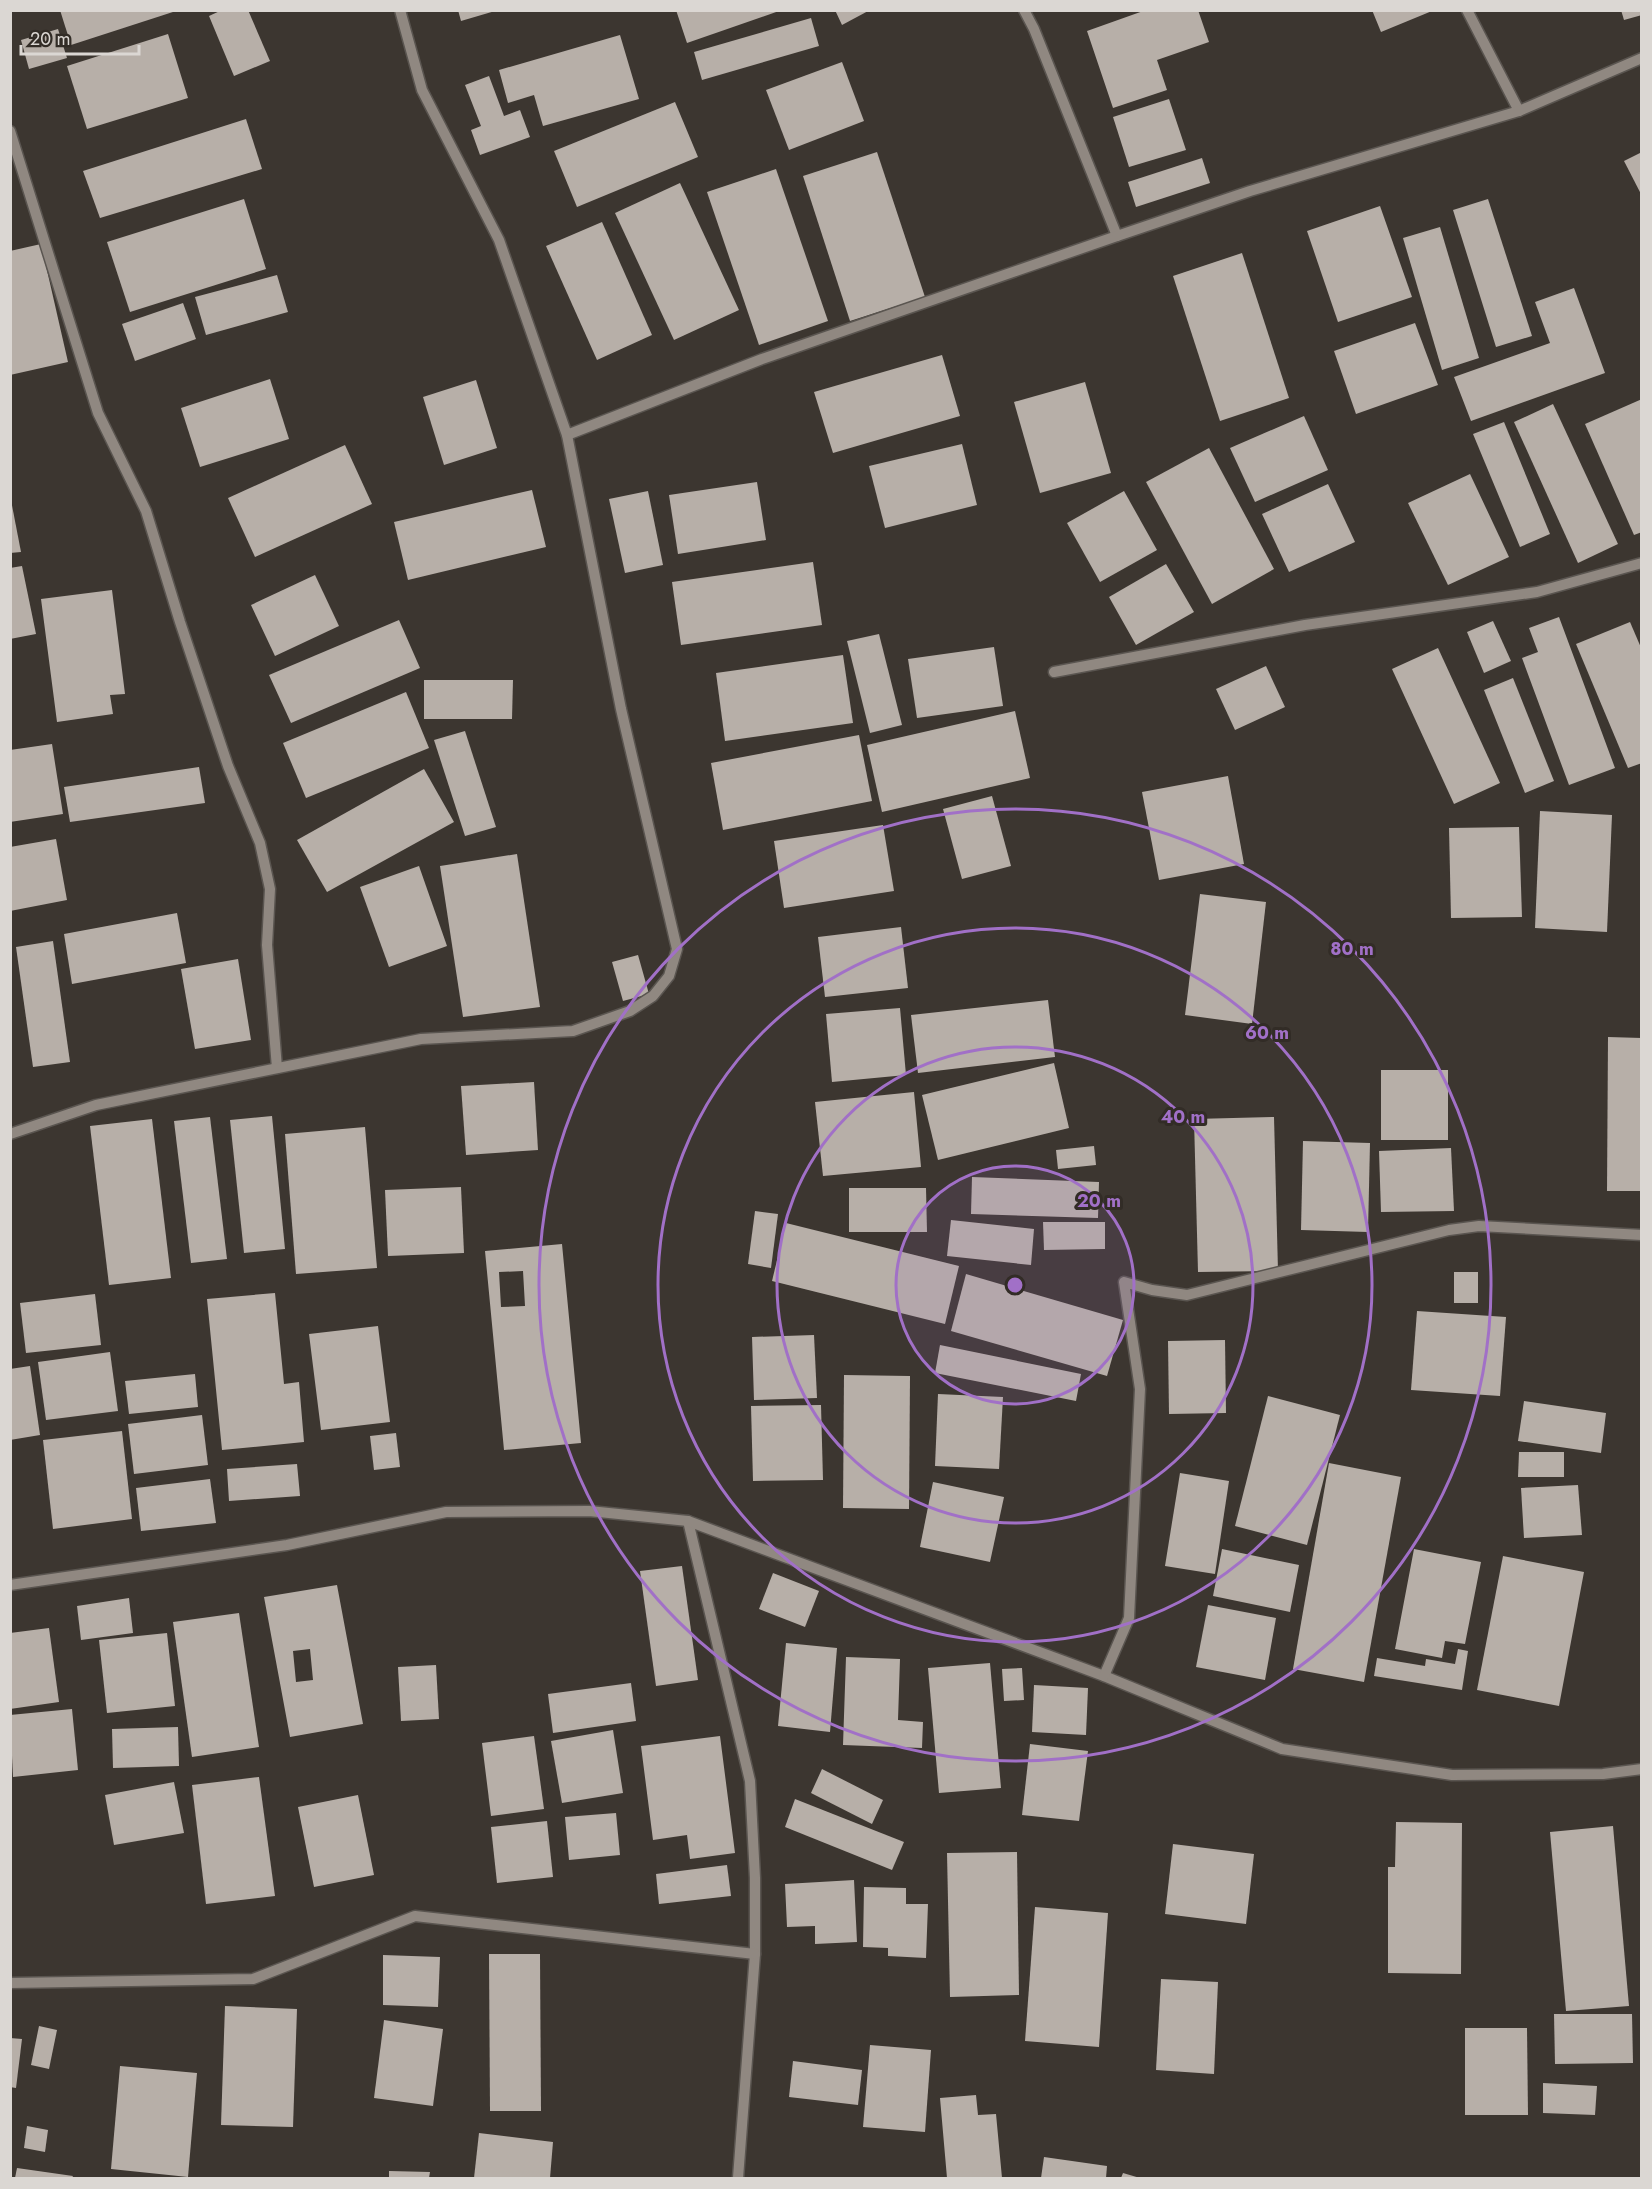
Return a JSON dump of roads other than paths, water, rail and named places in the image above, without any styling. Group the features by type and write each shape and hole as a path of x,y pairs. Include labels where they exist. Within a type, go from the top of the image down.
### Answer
{"street":[{"path":"10,1134 96,1105 421,1039 573,1031 630,1011 653,996 669,976 676,949 621,709 567,435 499,240 422,90 400,10"},
{"path":"1024,10 1034,29 1117,236"},
{"path":"1467,10 1519,111"},
{"path":"567,435 762,359 1117,236 1250,191 1519,111 1641,58"},
{"path":"10,131 98,413 146,512 228,766 260,843 270,889 267,945 277,1068"},
{"path":"1054,672 1305,625 1537,592 1641,563"},
{"path":"1104,1676 1129,1618 1140,1389 1124,1282 1152,1290 1187,1295 1449,1230 1479,1226 1641,1235"},
{"path":"10,1585 287,1545 446,1512 589,1511 688,1521 1104,1676 1282,1749 1452,1775 1603,1774 1641,1769"},
{"path":"688,1521 750,1781 755,1878 755,1954 738,2178"},
{"path":"10,1983 253,1979 415,1916 755,1954"}]}
